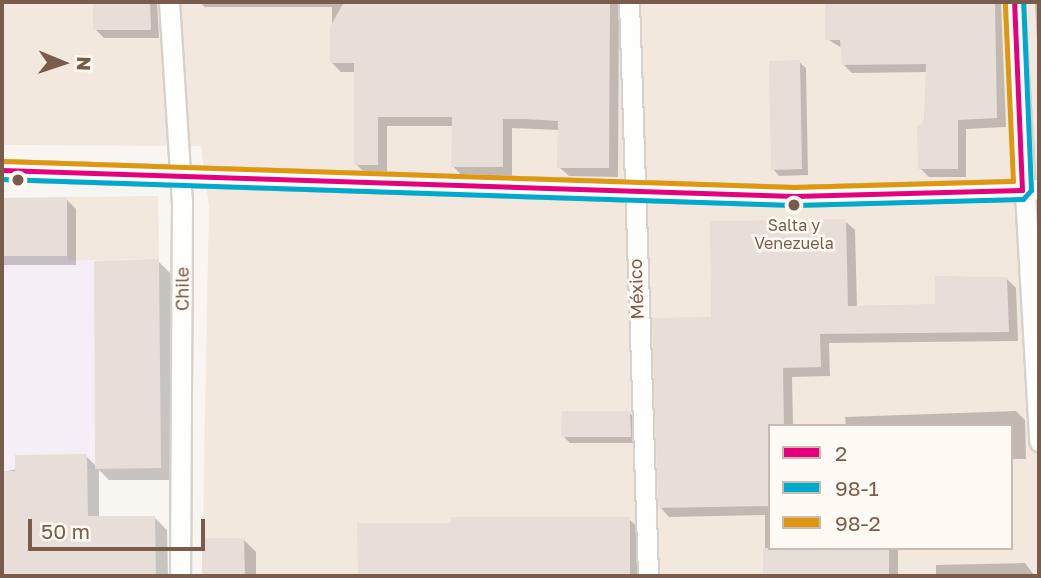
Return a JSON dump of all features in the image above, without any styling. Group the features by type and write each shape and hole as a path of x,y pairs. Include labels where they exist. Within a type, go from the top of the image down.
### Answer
{"street":[{"name":"Chile","path":"169,2 181,176 180,576"},
{"name":"México","path":"629,2 632,192 648,576"},
{"path":"1014,2 1031,189 1039,441"},
{"path":"2,170 794,196 1031,189"}],"shaded area":[{"path":"2,2 1039,2 1039,576 202,576 209,207 201,146 2,145"},
{"path":"158,196 159,259 67,261 67,197"},
{"path":"67,197 68,261 159,259 161,468 87,469 89,576 2,576 2,198"}],"building":[{"path":"93,2 150,2 151,30 93,30"},
{"path":"344,2 610,2 609,168 557,168 558,121 525,119 503,119 503,167 451,167 452,117 378,117 378,165 354,165 354,63 330,63 330,27"},
{"path":"825,2 995,2 997,118 958,120 958,169 918,169 917,127 924,122 926,64 842,65 840,40 825,40"},
{"path":"800,60 802,169 771,170 769,61"},
{"path":"67,197 67,256 2,256 2,198"},
{"path":"846,219 848,306 935,304 935,276 1007,277 1009,332 820,334 821,367 783,368 784,424 768,424 768,506 658,508 652,318 711,317 710,221"},
{"path":"159,259 161,468 95,469 94,261"},
{"path":"562,411 630,411 631,437 561,437"},
{"path":"87,454 88,516 155,516 156,576 2,576 2,471 15,471 15,455"},
{"path":"451,517 630,517 630,576 358,576 357,523 451,523"},
{"path":"202,538 244,538 245,576 202,576"},
{"path":"763,548 889,550 889,576 763,576"}],"transit line":[{"name":"98-2","path":"2,161 794,187 1013,181 1005,2"},
{"name":"2","path":"2,170 794,196 1022,190 1014,2"},
{"name":"98-1","path":"2,179 794,205 1023,199 1031,190 1023,2"}],"place":[{"name":"Salta y Venezuela","path":"794,205"}]}
